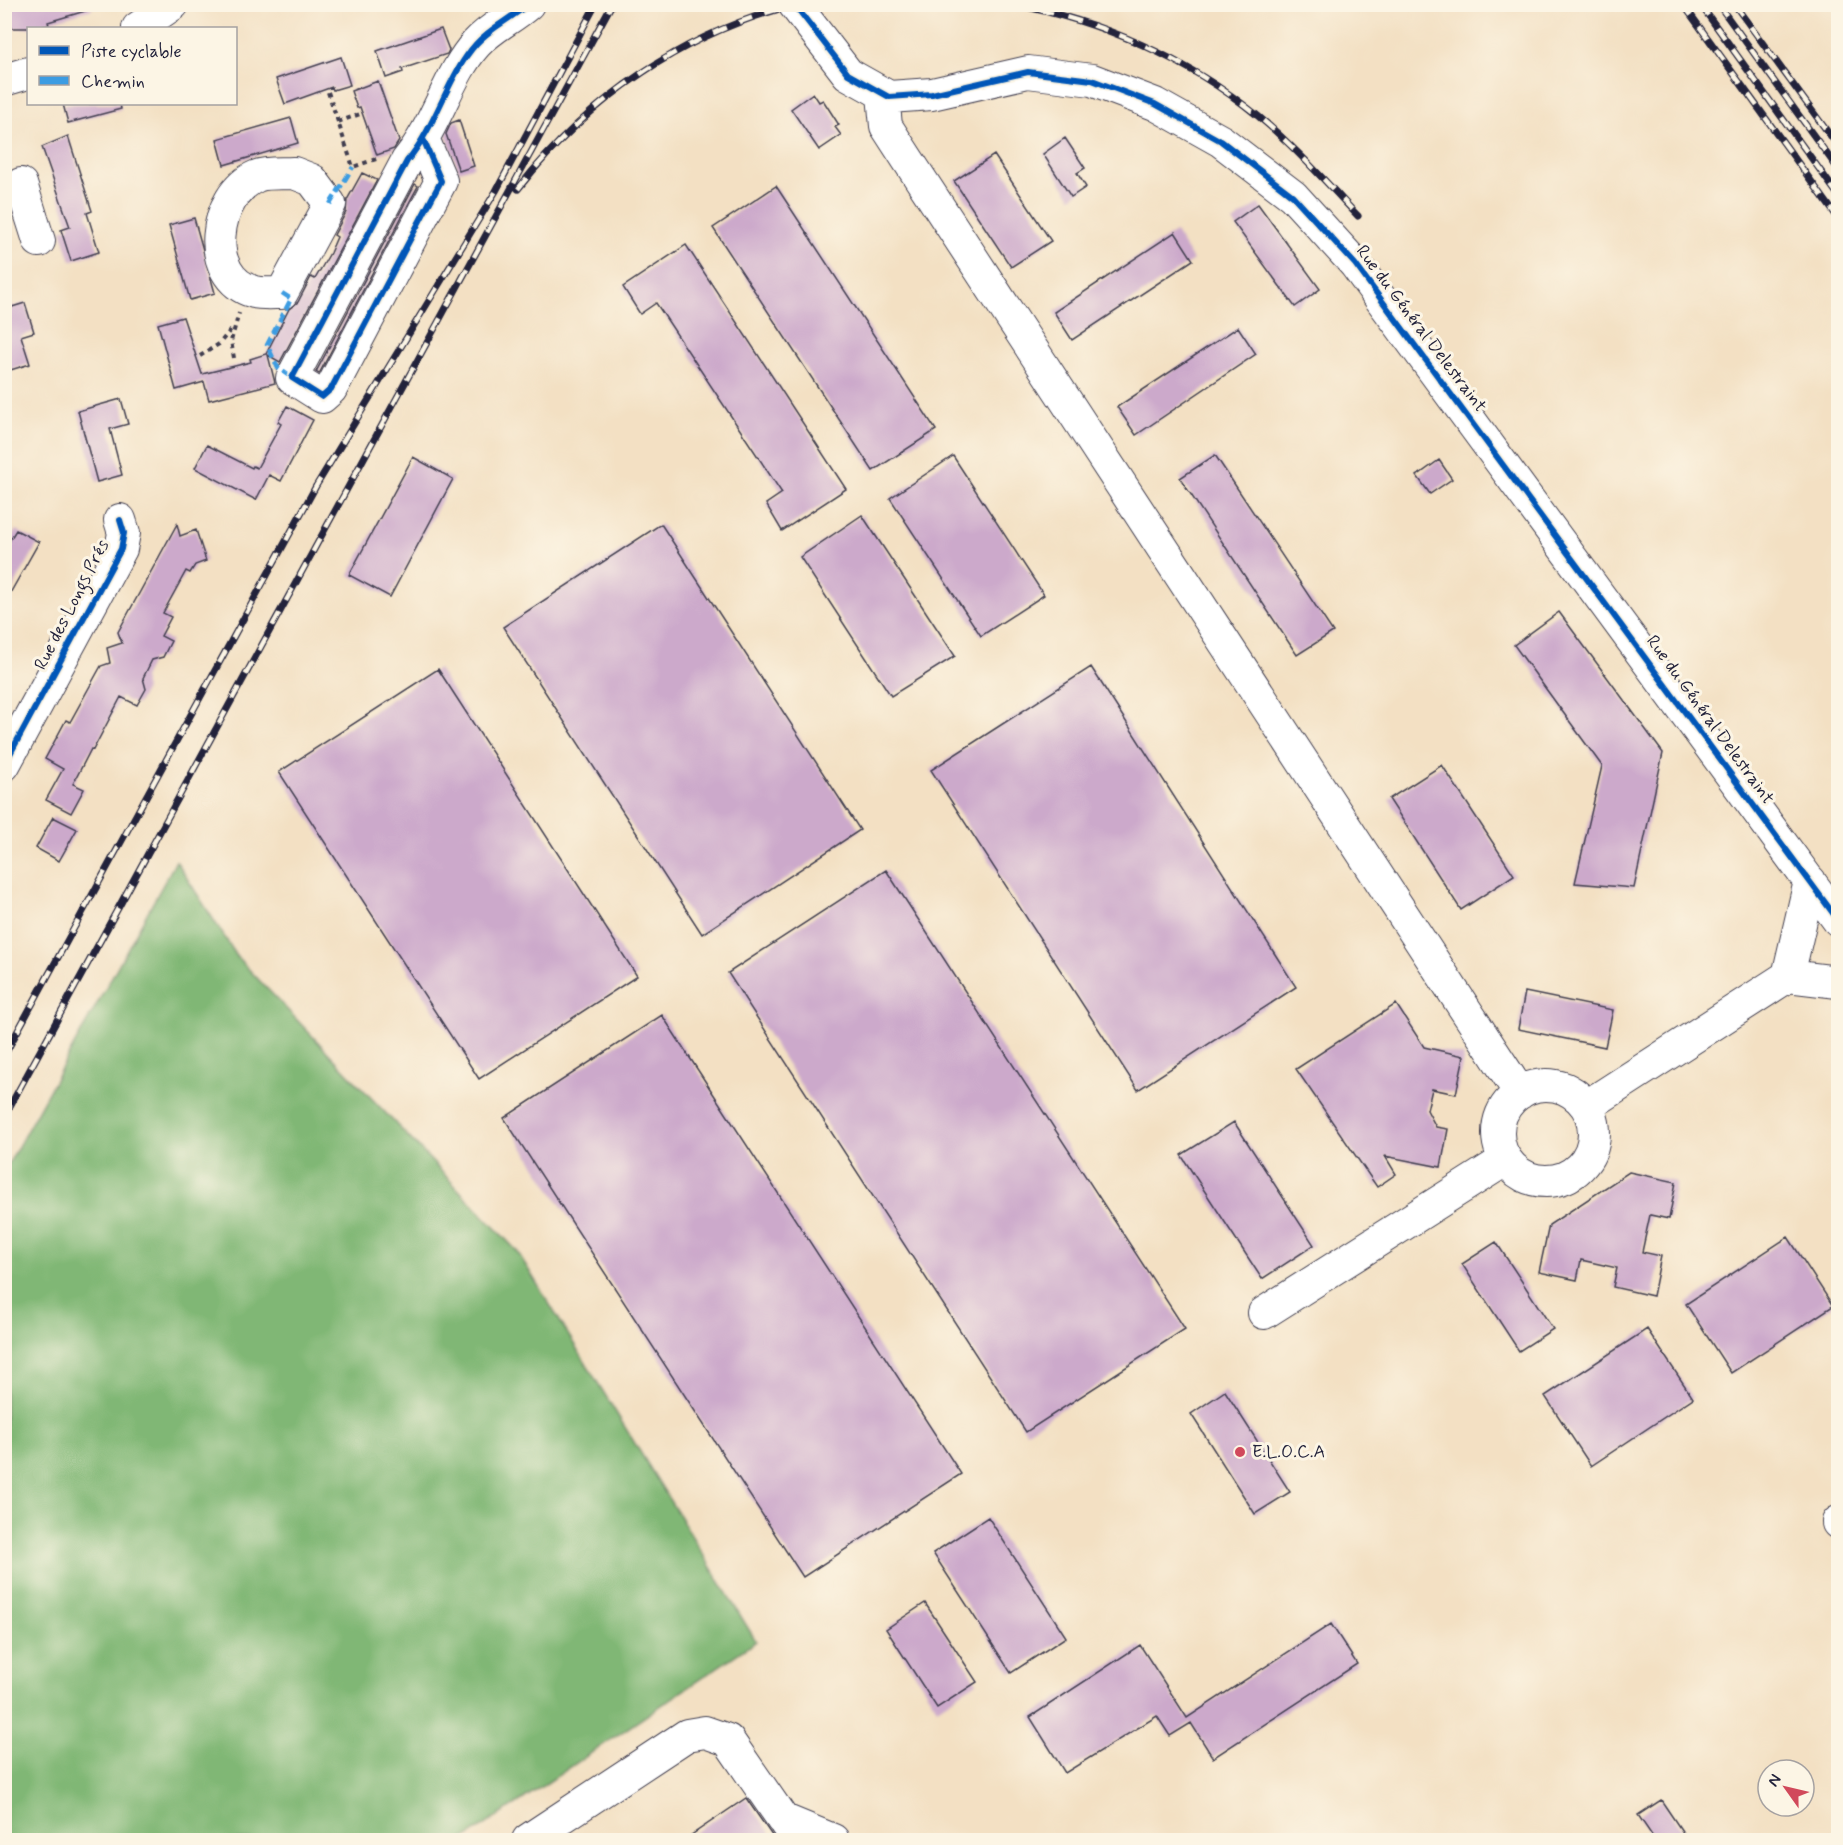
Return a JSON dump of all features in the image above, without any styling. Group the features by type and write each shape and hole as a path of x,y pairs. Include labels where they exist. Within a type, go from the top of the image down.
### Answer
{"street":[{"path":"139,27 173,4"},
{"path":"424,141 441,181 331,389 322,397 292,378 407,161 424,141 474,45 528,4"},
{"name":"Rue du Général Delestraint","path":"794,4 848,74 883,94 910,98 1028,72 1092,80 1155,104 1221,141 1293,196 1355,264 1839,920"},
{"path":"4,80 27,73"},
{"path":"883,94 886,126 1520,1093"},
{"path":"294,173 312,180 323,190 330,204 308,245 282,293 249,290 239,285 228,272 220,251 219,229 227,207 257,176 294,173"},
{"path":"308,245 384,288"},
{"name":"Rue des Longs Prés","path":"4,765 121,549 124,533 120,520"},
{"path":"1788,976 1810,881"},
{"path":"1587,1106 1788,976 1839,982"},
{"path":"1543,1085 1556,1086 1568,1090 1587,1106 1595,1133 1590,1153 1578,1170 1566,1178 1539,1182 1520,1174 1505,1160 1499,1146 1499,1123 1508,1103 1520,1093 1543,1085"},
{"path":"1264,1312 1505,1160"},
{"path":"528,1840 687,1735 705,1732 728,1740 790,1830 833,1840"}],"path":[{"path":"328,92 352,167"},
{"path":"338,122 360,114"},
{"path":"234,358 231,341 234,325 249,290"},
{"path":"201,356 219,344 234,325"}],"green space":[{"path":"176,861 238,958 517,1251 756,1641 463,1840 5,1840 5,1170"}],"building":[{"path":"17,4 91,4 92,9 48,22 49,25 42,27 4,28 4,8"},
{"path":"441,29 449,50 447,54 402,69 403,72 386,78 377,51"},
{"path":"341,57 350,85 333,90 332,87 285,104 276,79"},
{"path":"378,81 399,141 394,149 377,155 360,107 357,108 351,91"},
{"path":"813,93 819,102 823,100 839,125 835,127 841,135 819,150 791,109"},
{"path":"63,105 120,105 121,109 68,123"},
{"path":"291,118 298,143 224,165 217,139"},
{"path":"459,120 474,166 459,171 446,134 451,123"},
{"path":"68,136 92,211 87,213 99,252 71,261 61,230 70,227 42,147"},
{"path":"1065,138 1085,168 1077,173 1086,187 1071,197 1043,154"},
{"path":"994,155 1051,241 1011,267 954,181"},
{"path":"362,173 377,180 280,362 268,355 275,383 209,400 204,382 176,390 158,324 183,317 202,374 251,362 250,359 266,354 289,309 298,302 311,277 315,279 330,253 337,237 334,235 346,212 347,200"},
{"path":"415,184 418,186 319,374 316,372"},
{"path":"776,186 936,430 873,471 713,228"},
{"path":"1258,204 1320,289 1295,307 1233,222"},
{"path":"194,218 215,293 190,300 169,225"},
{"path":"1175,232 1193,260 1072,340 1054,312"},
{"path":"686,245 846,489 782,531 766,504 782,493 656,303 640,314 623,287"},
{"path":"8,295 12,307 25,303 34,332 21,336 30,364 4,372 4,296"},
{"path":"1238,327 1256,354 1136,435 1117,407"},
{"path":"121,399 128,424 110,429 122,475 97,482 78,411"},
{"path":"287,406 313,420 281,481 269,475 256,500 195,468 207,445 252,468 253,466 257,468 281,424 278,422"},
{"path":"1215,455 1333,632 1297,655 1180,478"},
{"path":"953,456 1044,595 981,636 890,498"},
{"path":"413,457 453,479 390,597 349,575"},
{"path":"1439,460 1452,479 1430,494 1417,476"},
{"path":"862,515 955,656 891,696 800,557"},
{"path":"177,524 180,536 196,530 206,561 195,565 190,573 186,571 163,613 171,617 161,636 171,641 163,657 152,660 143,678 146,689 137,705 121,697 73,784 84,789 71,813 46,800 63,769 45,759 66,720 70,722 101,666 110,663 107,648 122,643 118,632"},
{"path":"661,524 860,830 702,934 503,627"},
{"path":"16,530 39,542 4,604 4,549"},
{"path":"1559,612 1663,753 1634,888 1575,883 1602,766 1514,645"},
{"path":"1091,667 1296,987 1138,1090 931,770"},
{"path":"438,669 637,976 479,1079 279,772"},
{"path":"1442,765 1514,875 1461,910 1389,799"},
{"path":"53,817 77,829 59,861 36,848"},
{"path":"886,870 1185,1329 1026,1432 728,973"},
{"path":"1525,992 1613,1010 1605,1047 1518,1029"},
{"path":"1396,1004 1424,1047 1464,1056 1456,1094 1432,1089 1427,1110 1436,1127 1448,1129 1441,1167 1385,1156 1396,1174 1377,1187 1296,1069"},
{"path":"662,1015 961,1474 803,1577 504,1118"},
{"path":"1234,1122 1314,1245 1262,1279 1181,1155"},
{"path":"1629,1172 1676,1182 1669,1219 1650,1215 1642,1252 1661,1256 1653,1296 1613,1287 1617,1268 1581,1260 1577,1280 1539,1272 1549,1225"},
{"path":"1788,1237 1833,1306 1731,1373 1686,1304"},
{"path":"1496,1242 1553,1329 1519,1351 1462,1264"},
{"path":"1647,1329 1693,1398 1591,1466 1545,1396"},
{"name":"E.L.O.C.A","path":"1225,1391 1290,1492 1255,1514 1191,1414"},
{"path":"988,1517 1066,1637 1011,1673 933,1553"},
{"path":"925,1603 977,1682 937,1708 886,1629"},
{"path":"1331,1624 1357,1664 1213,1758 1191,1723 1170,1736 1157,1716 1065,1773 1030,1717 1140,1645 1187,1718"},
{"path":"746,1798 775,1840 684,1840"},
{"path":"1661,1800 1688,1840 1655,1840 1638,1815"}],"railway":[{"path":"4,1056 316,486 496,191 596,4"},
{"path":"4,1117 612,4"},
{"path":"518,189 576,126 643,72 679,50 717,32 757,16 798,4"},
{"path":"1012,4 1045,11 1110,32 1142,45 1202,76 1258,116 1309,164 1358,216"},
{"path":"1683,4 1838,218"},
{"path":"1700,4 1838,195"},
{"path":"1718,4 1838,169"},
{"path":"1734,4 1838,146"}],"marked path":[{"path":"330,204 353,167"},
{"path":"282,293 291,299 267,345 278,368 292,378"}],"cycle path":[{"path":"424,141 441,181 331,389 322,397 292,378 407,161 426,132 466,56 488,33 528,4"},
{"path":"794,4 848,74 889,97 932,94 1028,72 1092,80 1155,104 1221,141 1293,196 1355,264 1838,920"},
{"path":"4,765 121,549 124,533 120,520"}],"place":[{"name":"E.L.O.C.A","path":"1240,1452"}]}
